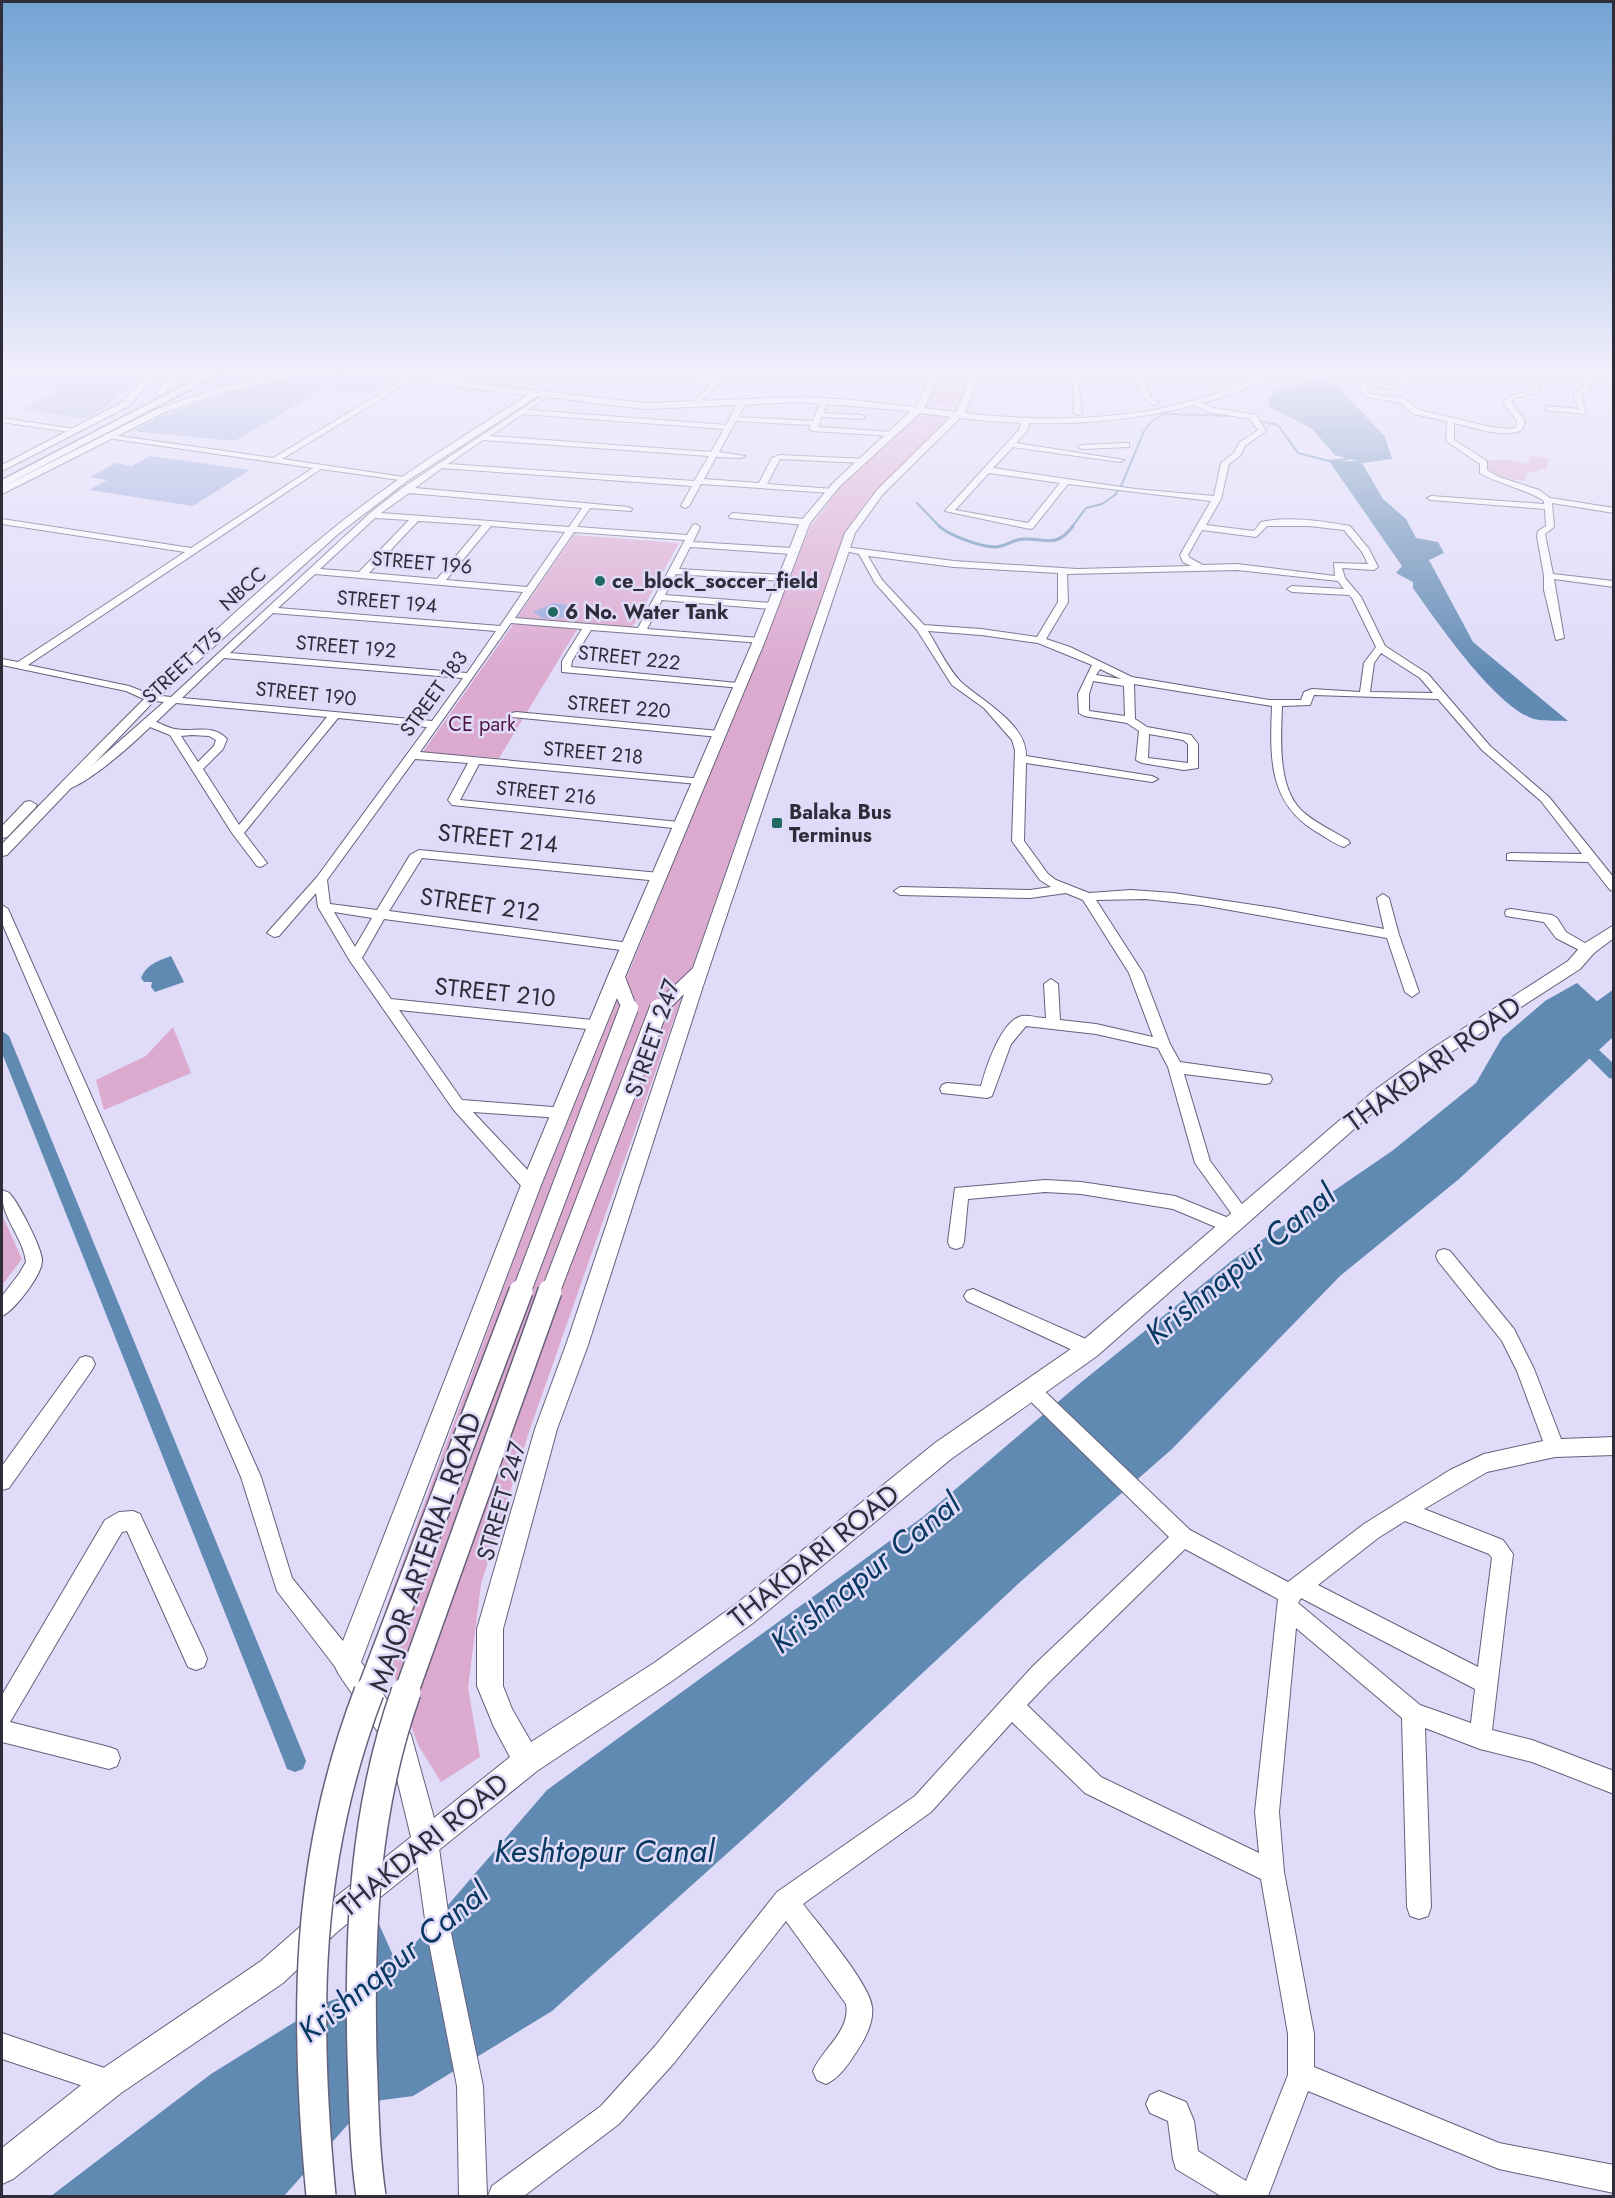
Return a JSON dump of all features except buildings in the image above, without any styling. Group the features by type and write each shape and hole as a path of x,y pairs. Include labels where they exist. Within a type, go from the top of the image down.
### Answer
{"main road":[{"path":"2,484 26,472"}],"street":[{"path":"2,491 39,472"},
{"path":"21,666 313,472"},
{"path":"349,472 401,482 628,508"},
{"name":"NBCC","path":"2,852 63,788 144,696 324,541 417,472"},
{"name":"STREET 175","path":"63,788 92,771 148,723 373,515 401,482 426,472"},
{"path":"524,472 831,491"},
{"path":"685,506 703,472"},
{"path":"762,486 769,472"},
{"path":"347,1664 531,1185 616,976 759,640 792,551 805,522 851,472"},
{"name":"STREET 247","path":"527,1761 503,1718 490,1686 490,1629 546,1429 577,1345 701,969 853,551 850,533 867,507 902,472"},
{"path":"986,472 949,511 1030,526 1065,482"},
{"path":"997,472 1118,489 1217,499"},
{"path":"1200,567 1186,561 1184,555 1193,533 1201,527 1217,499 1224,472"},
{"path":"1485,472 1536,492 1548,504 1550,526 1541,533 1559,638"},
{"path":"1431,498 1548,504 1614,511"},
{"name":"STREET 183","path":"274,933 321,880 470,676 588,505"},
{"path":"373,515 792,551"},
{"path":"733,516 805,522"},
{"path":"361,576 416,518"},
{"path":"2,521 189,553"},
{"path":"1201,527 1254,534 1258,534 1264,524 1270,523 1347,528 1361,544 1374,567 1337,565 1341,579 1352,592 1382,648 1424,675 1486,748 1545,799 1614,887"},
{"path":"439,582 488,524"},
{"path":"2,526 189,553"},
{"path":"641,631 696,527"},
{"path":"853,551 954,564 1062,572 1134,572 1237,567 1341,579"},
{"path":"853,551 921,628 956,683 988,706 1017,739 1021,750 1018,841 1044,877 1066,889 1088,897 1113,892 1136,892 1259,909 1392,935"},
{"name":"STREET 196","path":"313,571 529,590"},
{"path":"674,571 783,578"},
{"path":"1040,640 1063,602 1062,572"},
{"path":"1549,576 1614,584"},
{"path":"1292,589 1352,592"},
{"path":"658,597 771,606"},
{"name":"STREET 194","path":"269,610 505,625 588,627 759,640"},
{"name":"STREET 222","path":"588,627 567,662 566,670 738,686"},
{"path":"921,628 981,632 1040,640 1066,649 1130,680 1277,704 1306,703 1308,694 1312,692 1443,696"},
{"path":"1365,695 1365,674 1368,662 1372,655 1382,648"},
{"name":"STREET 192","path":"220,655 470,676"},
{"name":"STREET 190","path":"2,662 129,689 144,696 434,724"},
{"path":"1098,664 1085,683 1082,702 1084,713 1130,720 1144,730 1192,740 1194,766 1184,768 1142,760 1144,730"},
{"path":"1090,677 1129,684 1130,720"},
{"path":"2,834 144,696"},
{"path":"1277,704 1276,748 1290,804 1306,818 1344,843"},
{"name":"STREET 220","path":"516,715 719,734"},
{"path":"238,833 335,716"},
{"path":"148,723 174,733 207,733 217,735 222,739 219,747 197,769"},
{"path":"174,733 238,833 261,863"},
{"name":"STREET 218","path":"412,755 699,781"},
{"path":"1020,759 1152,779"},
{"name":"STREET 216","path":"475,761 454,800 456,803 679,826"},
{"name":"STREET 214","path":"355,958 380,913 414,858 419,854 659,877"},
{"path":"1511,857 1593,858"},
{"path":"321,880 324,907 355,958 458,1105 531,1185"},
{"path":"900,891 1030,894 1066,889"},
{"path":"1088,897 1136,973 1163,1044 1175,1067 1203,1163 1236,1221"},
{"path":"1383,898 1392,935 1412,992"},
{"name":"STREET 212","path":"324,907 629,947"},
{"path":"2,909 251,1477 284,1584 347,1664 402,1744 426,1841 439,1933 470,2086 473,2196"},
{"path":"1511,913 1547,918 1552,921 1561,935 1588,949"},
{"name":"THAKDARI ROAD","path":"2,2168 110,2082 272,1972 327,1922 527,1761 663,1672 744,1614 943,1451 1089,1349 1381,1095 1436,1054 1574,965 1588,949 1614,930"},
{"name":"MAJOR ARTERIAL ROAD","path":"371,2196 365,2155 360,1977 362,1914 371,1835 382,1777 404,1698 484,1473 587,1191 659,1008 701,969"},
{"name":"MAJOR ARTERIAL ROAD","path":"321,2196 313,2120 310,1982 322,1859 339,1784 349,1744 629,1008 616,976"},
{"path":"1051,984 1053,1022"},
{"name":"STREET 210","path":"388,1004 597,1025"},
{"path":"947,1089 987,1092 1000,1053 1018,1024 1029,1020 1116,1032 1163,1044"},
{"path":"1175,1067 1265,1079"},
{"path":"458,1105 561,1112"},
{"path":"956,1242 961,1192 1045,1186 1081,1188 1160,1199 1236,1221"},
{"path":"2,1197 32,1251 34,1262 30,1273 2,1308"},
{"path":"1444,1256 1508,1335 1525,1369 1555,1448"},
{"path":"973,1296 1089,1349"},
{"path":"2,1481 86,1365"},
{"path":"1030,1389 1048,1404 1183,1538 1292,1596 1487,1683"},
{"path":"1254,2196 1301,2075 1301,2034 1272,1872 1267,1812 1292,1596 1371,1531 1485,1463 1555,1448 1614,1446"},
{"path":"1404,1510 1501,1550 1503,1554 1480,1738"},
{"path":"2,1715 112,1527 119,1522 134,1521 196,1659"},
{"path":"502,2196 610,2115 665,2054 786,1900 923,1804 1041,1674 1183,1538"},
{"path":"1292,1596 1413,1713 1480,1738 1532,1751 1614,1783"},
{"path":"1012,1706 1093,1785 1272,1872"},
{"path":"1413,1713 1419,1907"},
{"path":"2,1731 110,1758"},
{"path":"786,1900 858,1999 862,2010 859,2023 826,2071"},
{"path":"2,2046 110,2082"},
{"path":"1301,2075 1499,2156 1614,2179"},
{"path":"1159,2104 1172,2107 1177,2111 1181,2121 1186,2159 1246,2196"}],"green space":[{"path":"857,472 898,472 868,500 841,543 530,1429 481,1584 468,1688 480,1757 441,1782 418,1745 402,1700 387,1652 386,1608 533,1207 811,526 843,484"},
{"path":"1488,472 1534,472 1526,474 1525,481 1502,478"},
{"name":"ce_block_soccer_field","path":"574,535 679,543 632,628 517,618"},
{"name":"CE park","path":"514,623 578,628 499,758 423,752"},
{"path":"173,1027 191,1073 104,1110 96,1080 146,1056"},
{"path":"2,1215 22,1259 2,1285"}],"water":[{"path":"1336,472 1367,472 1383,499 1406,519 1416,538 1438,542 1444,553 1429,560 1473,642 1568,721 1531,718 1516,710 1500,696 1483,679 1436,621 1413,588 1413,582 1396,573 1402,566"},
{"path":"171,956 184,982 155,992 151,987 152,982 144,982 141,978 143,973 157,961"},
{"name":"Keshtopur Canal","path":"1577,983 1601,1005 1613,1002 1613,1037 1459,1179 1340,1276 1172,1449 1019,1583 782,1804 552,2011 413,2096 368,2102 284,2196 51,2196 211,2074 327,2002 380,1984 547,1790 924,1516 1079,1384 1234,1259 1392,1151 1476,1083 1502,1038 1545,1001"}],"waterway":[{"path":"1072,527 1086,508 1102,504 1115,495 1127,472"},
{"path":"917,503 939,526"},
{"path":"939,526 965,540 995,547 1020,539 1056,540 1073,526"},
{"name":"Krishnapur Canal","path":"1586,1017 1614,994"},
{"path":"2,1036 295,1761"},
{"path":"1594,1054 1614,1074"},
{"path":"369,1931 396,1991"}],"place":[{"name":"ce_block_soccer_field","path":"600,581"},
{"name":"6 No. Water Tank","path":"553,612"},
{"name":"Balaka Bus Terminus","path":"777,823"}]}
